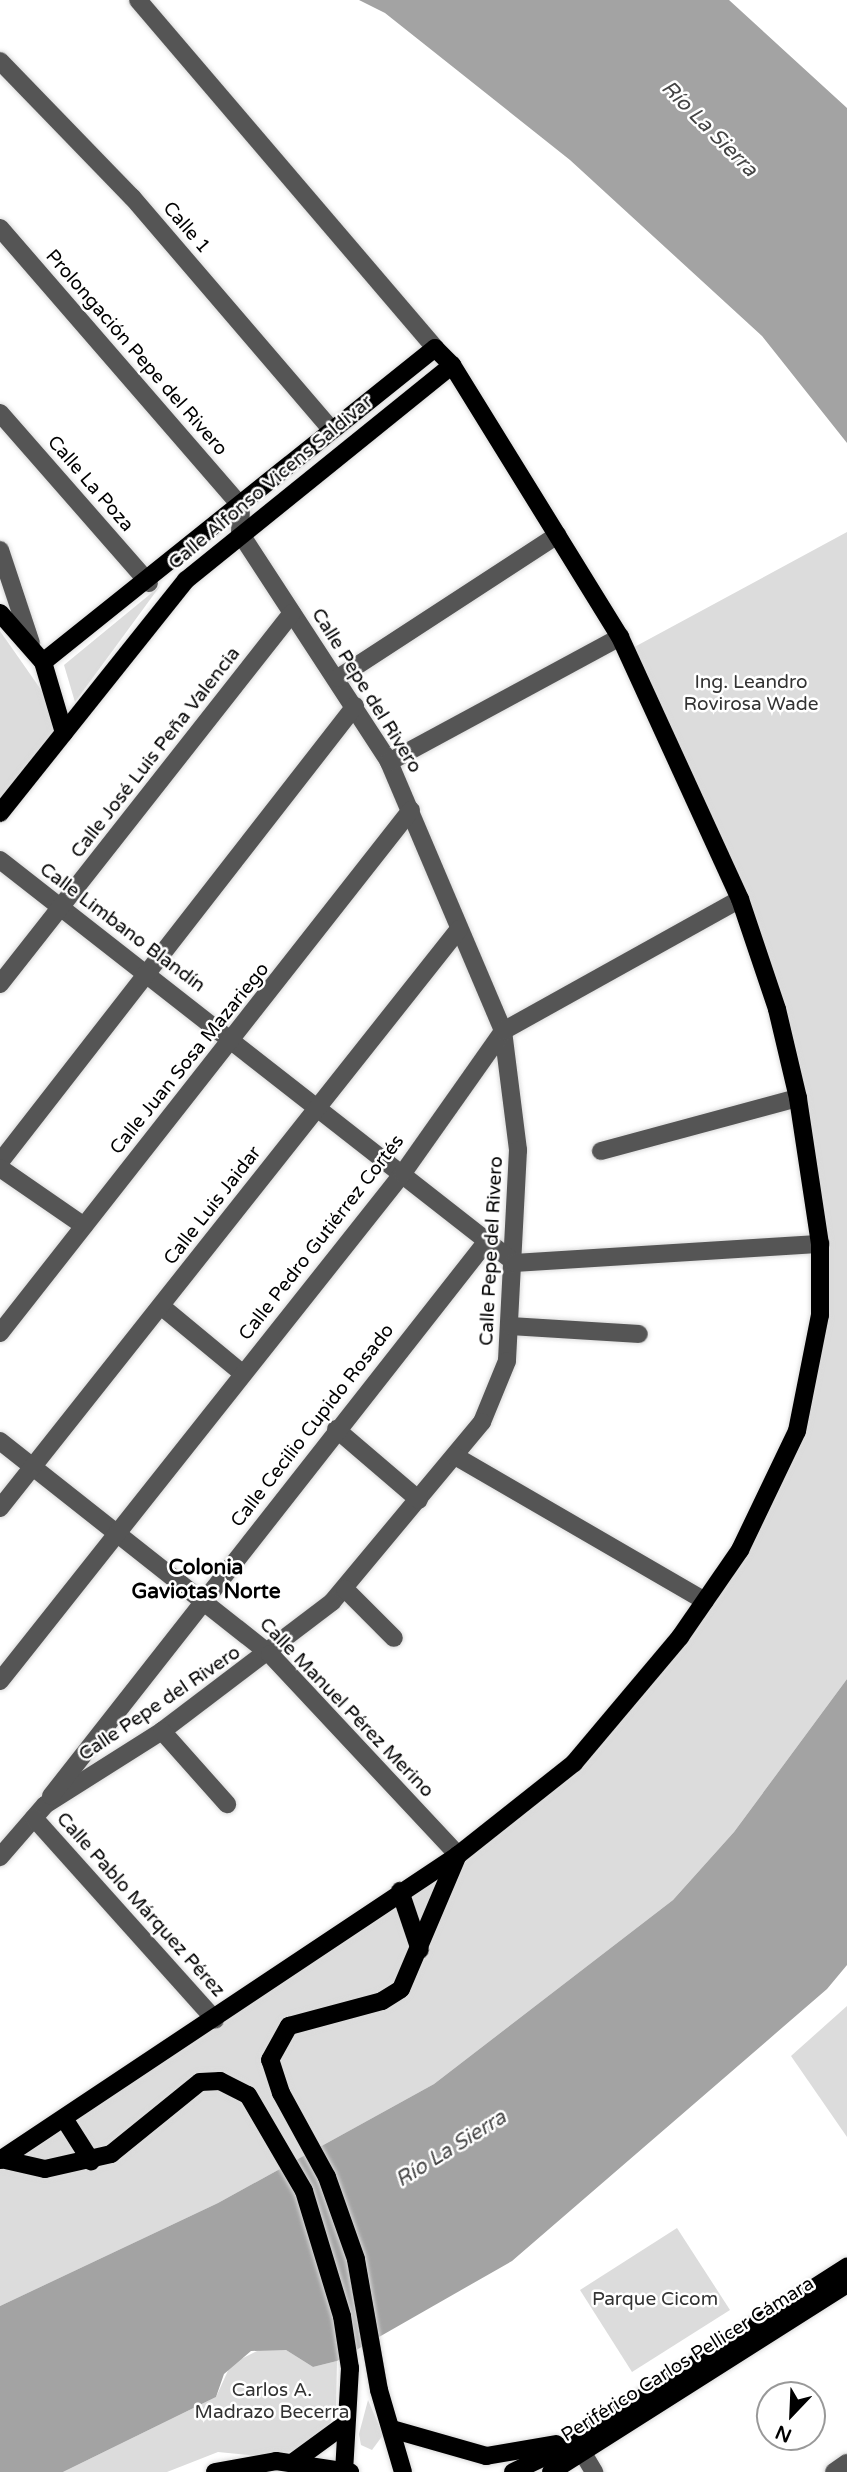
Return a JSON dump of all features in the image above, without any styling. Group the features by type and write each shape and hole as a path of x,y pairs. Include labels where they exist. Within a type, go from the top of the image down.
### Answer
{"main road":[{"path":"0,2159 65,2120 458,1854 574,1763 705,1601 740,1549 797,1431 820,1315 820,1244 798,1098 777,1009 740,899 620,637 452,365 435,348 149,583 43,662"},
{"name":"Calle Alfonso Vicens Saldivar","path":"0,813 177,589 240,533 452,365"},
{"path":"0,613 31,643 43,662 64,733"},
{"path":"403,2472 395,2430 379,2390 356,2259 327,2177 281,2093 270,2060 279,2035 302,2019 392,1996 420,1950 458,1854"},
{"path":"400,1891 420,1950"},
{"path":"0,2159 45,2169 91,2161 111,2154 200,2082 233,2085 258,2107 315,2220 342,2316 350,2396 344,2425 344,2472"},
{"path":"65,2120 91,2161"},
{"name":"Periférico Carlos Pellicer Cámara","path":"513,2472 606,2420 847,2266"},
{"name":"Periférico Carlos Pellicer Cámara","path":"551,2472 581,2450 847,2284"},
{"path":"395,2430 450,2451 499,2456 545,2447 606,2420"},
{"path":"292,2463 344,2425"},
{"path":"215,2472 244,2463 292,2463 350,2472"}],"street":[{"path":"138,0 435,348"},
{"name":"Calle 1","path":"0,61 132,197 332,430"},
{"name":"Prolongación Pepe del Rivero","path":"0,228 241,506"},
{"name":"Calle La Poza","path":"0,413 149,583"},
{"path":"240,533 241,506"},
{"name":"Calle Pepe del Rivero","path":"0,1857 40,1812 162,1731 270,1654 345,1589 455,1456 492,1403 511,1326 515,1264 517,1112 503,1031 389,762 338,678 240,533"},
{"path":"338,678 557,535"},
{"path":"0,550 31,643"},
{"name":"Calle José Luis Peña Valencia","path":"0,984 292,613"},
{"path":"389,762 620,637"},
{"path":"0,1161 355,706"},
{"name":"Calle Juan Sosa Mazariego","path":"0,1333 233,1040 411,810"},
{"name":"Calle Limbano Blandín","path":"0,860 319,1105 515,1264"},
{"name":"Calle Pedro Gutiérrez Cortés","path":"0,1681 403,1173 503,1031 740,899"},
{"name":"Calle Luis Jaidar","path":"0,1508 459,929"},
{"path":"601,1151 798,1098"},
{"path":"0,1168 83,1226"},
{"name":"Calle Cecilio Cupido Rosado","path":"40,1812 336,1429 487,1241"},
{"path":"515,1264 820,1244"},
{"path":"160,1306 242,1373"},
{"path":"511,1326 639,1334"},
{"path":"336,1429 419,1500"},
{"name":"Calle Manuel Pérez Merino","path":"0,1441 205,1599 270,1654 458,1854"},
{"path":"455,1456 705,1601"},
{"path":"345,1589 394,1638"},
{"path":"162,1731 227,1804"},
{"name":"Calle Pablo Márquez Pérez","path":"40,1812 215,2020"},
{"path":"581,2450 594,2472"},
{"path":"834,2472 847,2463"}],"green space":[{"name":"Ing. Leandro Rovirosa Wade","path":"847,532 847,1679 734,1832 673,1900 434,2084 218,2203 0,2306 0,2160 574,1763 705,1601 797,1431 820,1315 820,1244 777,1009 627,651"},
{"path":"160,586 75,702 64,665"},
{"path":"0,631 44,694 56,730 0,807"},
{"path":"847,2006 847,2137 791,2056"},
{"name":"Parque Cicom","path":"677,2228 730,2310 632,2372 580,2290"},
{"name":"Carlos A. Madrazo Becerra","path":"263,2348 286,2350 313,2367 337,2361 336,2411 329,2425 296,2450 270,2457 218,2452 167,2472 63,2472 216,2397 231,2364"},
{"path":"368,2400 383,2435 372,2450 361,2445 359,2434"}],"water":[{"name":"Río La Sierra","path":"359,0 729,0 847,108 847,443 762,336 570,160 385,13"},
{"name":"Río La Sierra","path":"847,1679 847,1965 827,1989 512,2261 337,2361 313,2367 286,2350 251,2351 224,2374 216,2397 63,2472 0,2472 0,2306 218,2203 434,2084 673,1900 734,1832"}],"district":[{"name":"Colonia Gaviotas Norte","path":"206,1580"}]}
